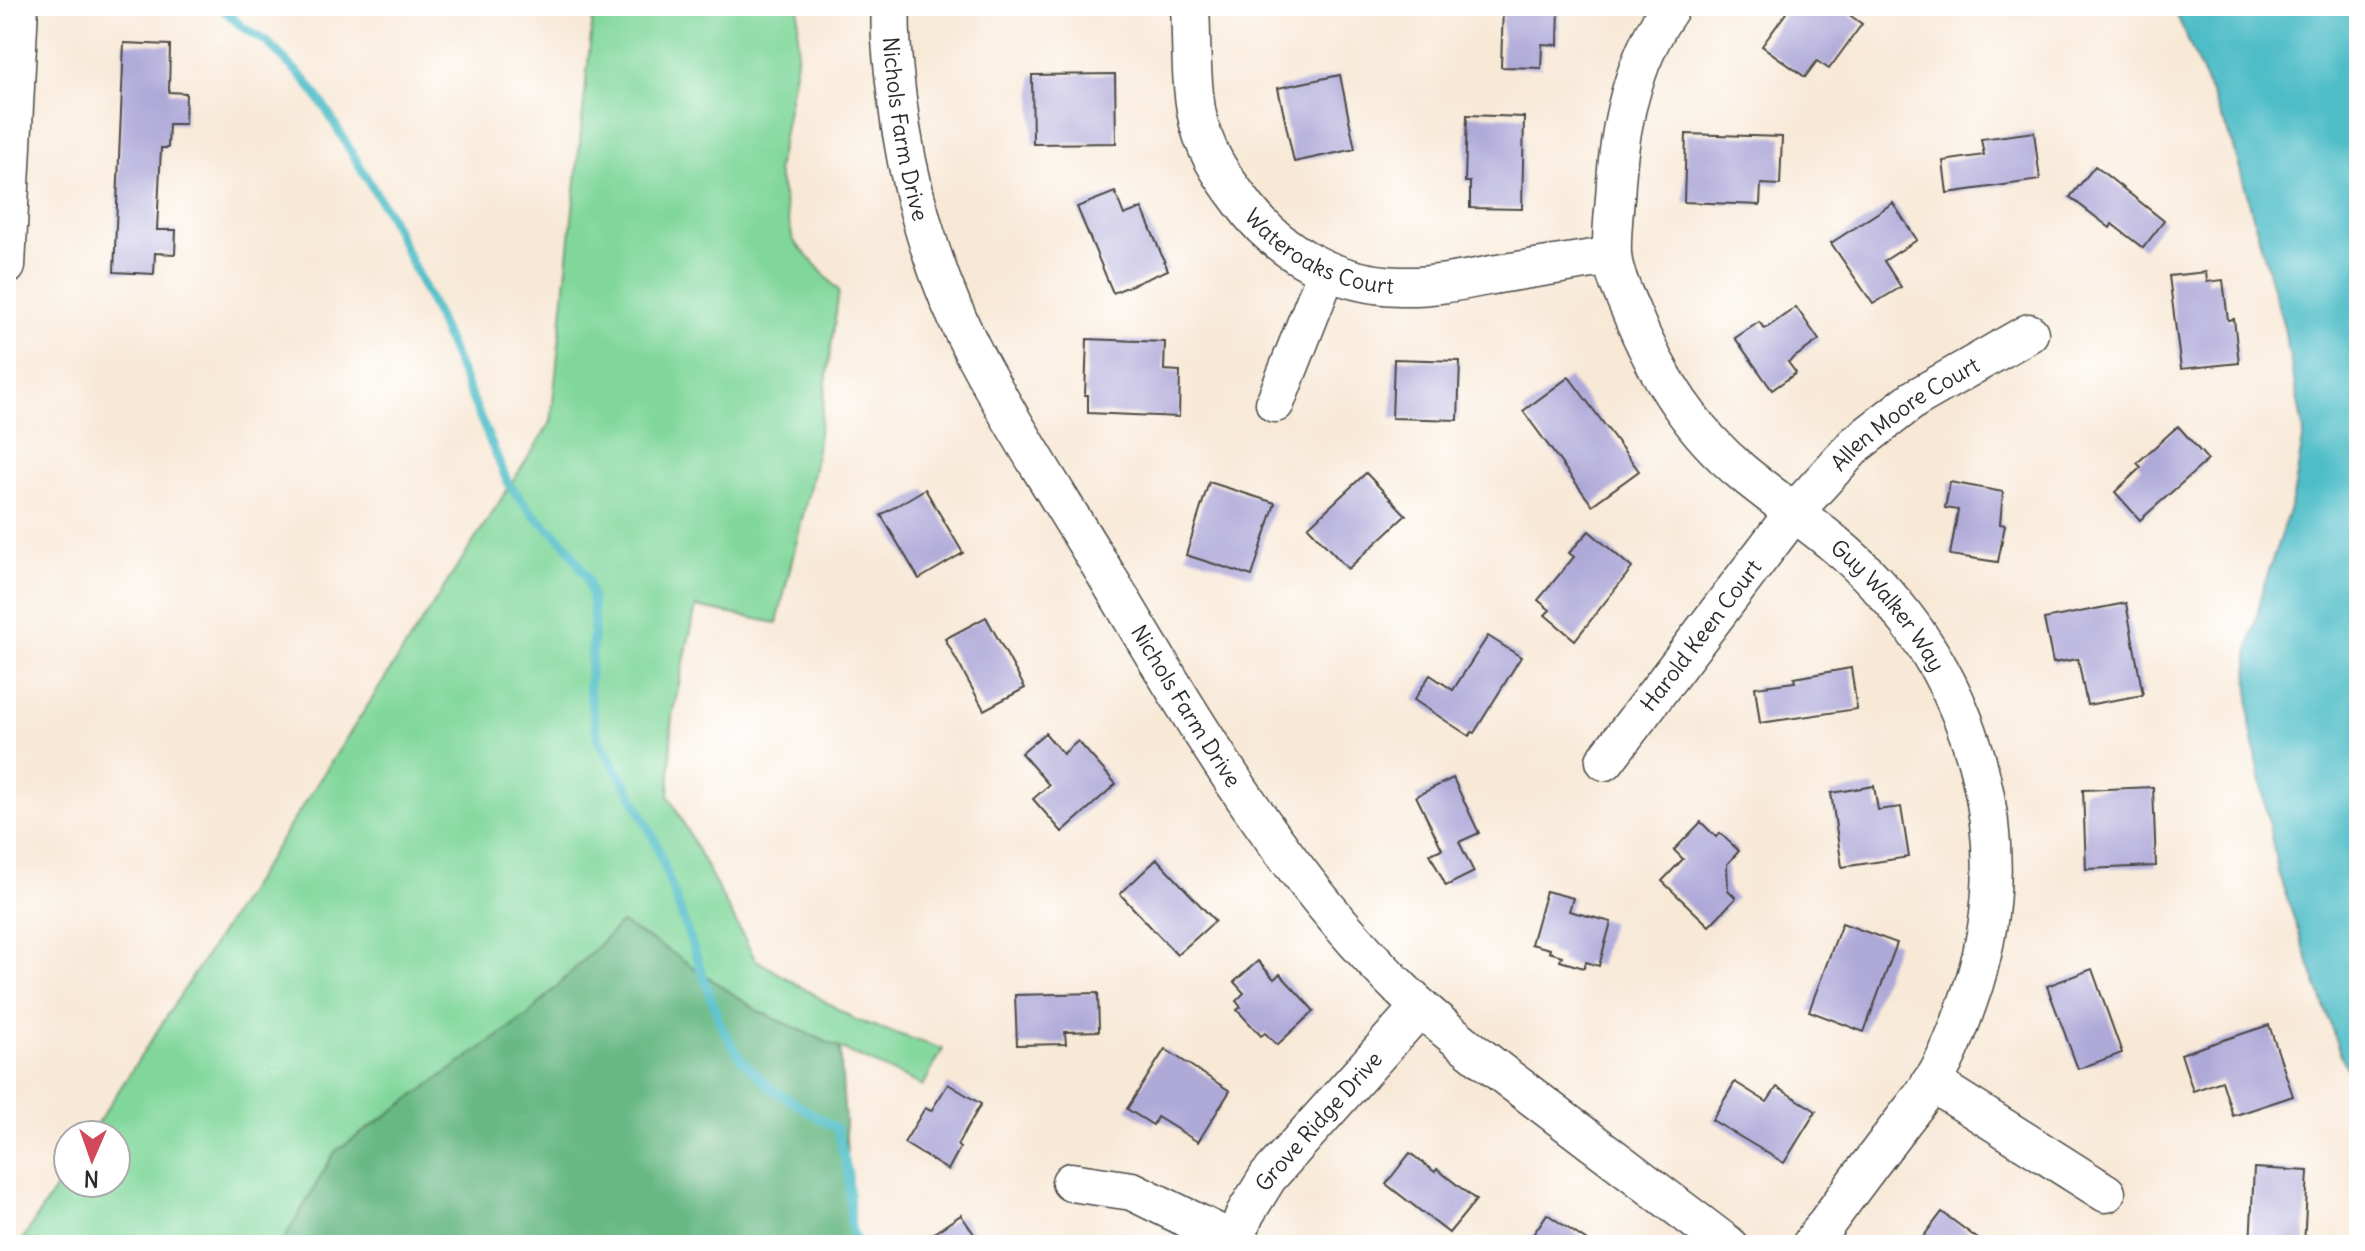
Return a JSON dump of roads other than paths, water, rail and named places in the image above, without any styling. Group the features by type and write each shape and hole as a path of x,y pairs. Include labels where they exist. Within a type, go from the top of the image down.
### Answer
{"street":[{"path":"6,266 19,6"},
{"name":"Nichols Farm Drive","path":"891,6 893,67 900,126 926,235 946,291 976,356 1155,658 1228,773 1305,881 1354,939 1420,1007 1455,1038 1728,1245"},
{"name":"Wateroaks Court","path":"1190,6 1197,116 1216,167 1249,212 1295,255 1327,271 1373,284 1402,286 1435,284 1612,256"},
{"name":"Guy Walker Way","path":"1671,6 1644,52 1627,109 1619,152 1612,256 1616,276 1659,373 1714,447 1744,474 1795,511 1876,583 1920,637 1946,680 1967,726 1984,786 1990,843 1989,899 1985,936 1959,1024 1931,1082 1811,1245"},
{"path":"1275,403 1327,271"},
{"name":"Allen Moore Court","path":"1795,511 1855,445 1914,399 2029,333"},
{"name":"Harold Keen Court","path":"1605,761 1795,511"},
{"name":"Grove Ridge Drive","path":"1234,1243 1245,1214 1268,1177 1420,1007"},
{"path":"1931,1082 2106,1193"},
{"path":"1071,1182 1132,1191 1234,1243"}],"water":[{"path":"2173,6 2359,6 2359,1095 2340,1053 2278,872 2250,724 2248,655 2264,585 2293,498 2304,433 2284,327 2233,144"}],"waterway":[{"path":"220,6 241,26 268,43 306,81 324,106 390,217 438,318 508,483 531,512 566,544 587,578 594,625 589,688 598,739 632,795 656,843 721,1026 742,1060 771,1088 837,1129 848,1174 851,1228 858,1245"}]}
